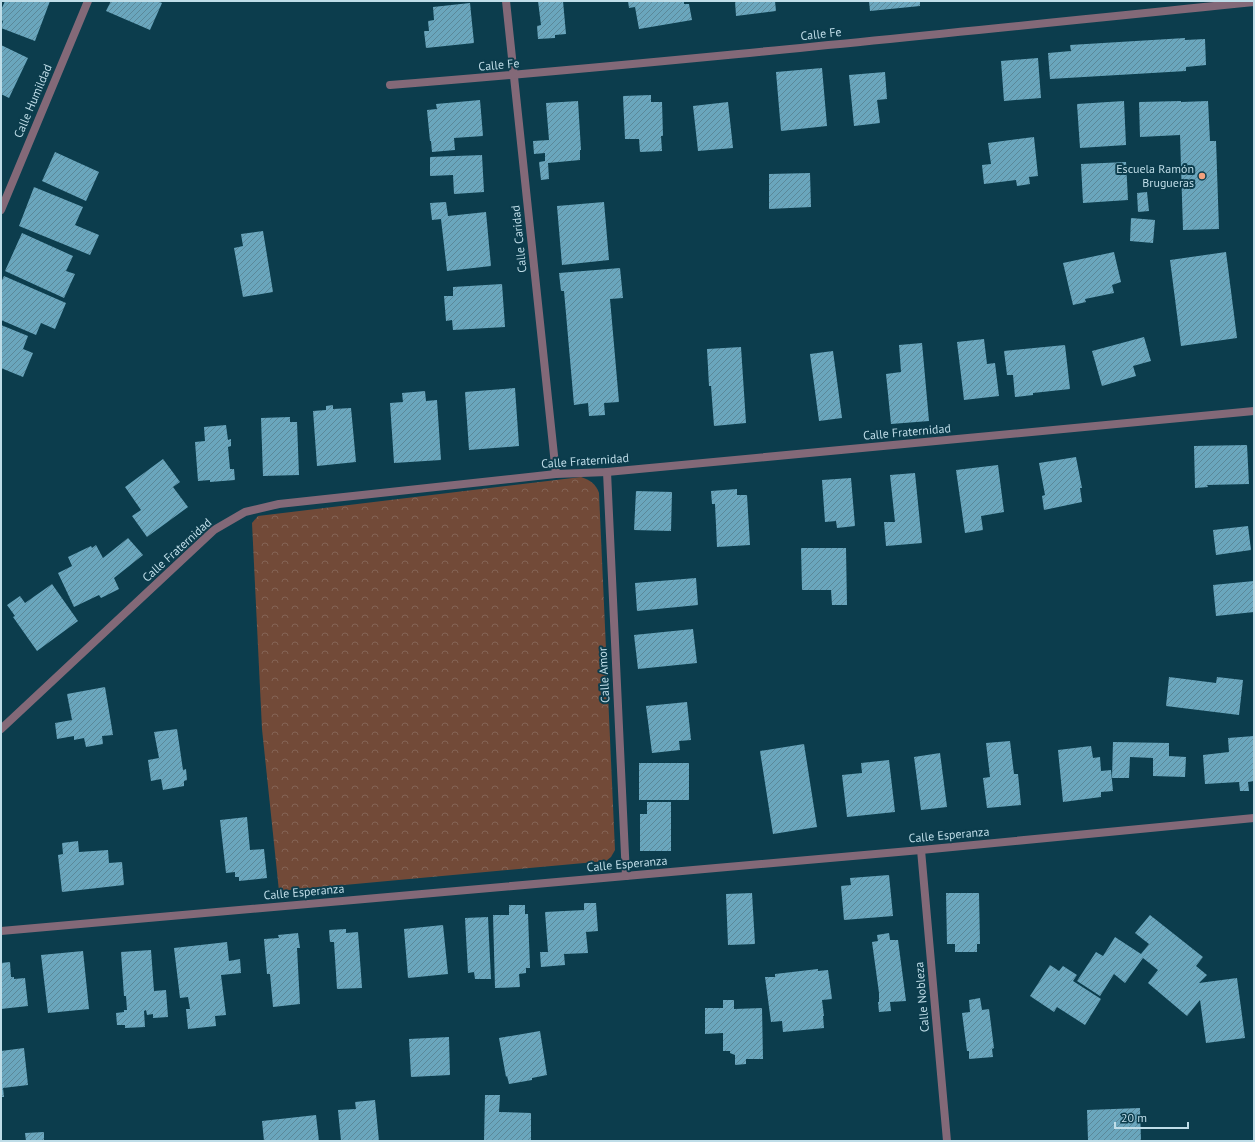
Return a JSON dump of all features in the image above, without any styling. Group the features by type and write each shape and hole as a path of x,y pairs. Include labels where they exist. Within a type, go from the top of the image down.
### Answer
{"street":[{"name":"Calle Humildad","path":"1,210 88,1"},
{"name":"Calle Caridad","path":"506,1 556,474"},
{"name":"Calle Fe","path":"390,85 513,76 708,58 1254,2"},
{"name":"Calle Fraternidad","path":"1,729 214,530 245,512 279,504 556,474 607,472 1254,411"},
{"name":"Calle Amor","path":"607,472 626,876"},
{"name":"Calle Esperanza","path":"1,931 922,850 1254,818"},
{"name":"Calle Nobleza","path":"922,850 947,1141"}],"green space":[{"path":"581,477 592,483 599,493 615,850 611,857 606,861 279,891 262,729 252,523 258,516"}],"building":[{"path":"5,1 50,1 35,41 1,28 3,21 1,20 1,10"},
{"path":"111,1 157,1 162,3 150,30 106,11"},
{"path":"538,1 563,1 566,34 555,35 555,38 538,39 537,26 541,25"},
{"path":"628,1 684,1 684,4 689,4 692,20 639,29 635,7 629,8"},
{"path":"735,1 775,1 776,11 736,16"},
{"path":"869,1 920,1 920,6 870,11"},
{"path":"470,3 474,43 426,48 424,31 429,31 428,21 434,20 433,7"},
{"path":"1185,38 1185,40 1205,39 1206,65 1186,67 1186,71 1050,79 1048,53 1071,51 1070,45"},
{"path":"1,45 28,58 9,98 1,94"},
{"path":"1038,58 1041,98 1004,101 1001,61"},
{"path":"822,68 827,126 781,131 776,72"},
{"path":"885,72 887,99 877,100 880,123 854,126 849,75"},
{"path":"651,95 651,102 662,102 662,151 640,152 639,139 625,139 623,96"},
{"path":"480,100 483,136 454,138 455,150 432,152 427,110 437,109 436,104"},
{"path":"578,101 581,150 580,160 548,163 549,179 541,180 539,162 545,161 545,153 534,154 533,141 549,140 546,103"},
{"path":"1124,101 1126,145 1080,148 1077,104"},
{"path":"1208,101 1210,141 1216,141 1219,229 1183,230 1180,135 1140,137 1139,102"},
{"path":"728,102 733,148 698,151 693,106"},
{"path":"1034,137 1038,176 1029,177 1030,184 1017,186 1016,180 984,184 982,165 991,164 988,143"},
{"path":"55,152 99,172 86,201 42,181"},
{"path":"482,155 484,192 454,194 453,175 430,176 430,157"},
{"path":"1126,162 1128,200 1083,203 1081,164"},
{"path":"810,173 811,207 769,209 769,174"},
{"path":"34,187 83,207 75,225 99,235 90,255 19,226"},
{"path":"1147,192 1149,211 1138,212 1137,193"},
{"path":"446,202 448,216 486,212 491,266 447,271 441,219 432,220 430,203"},
{"path":"604,202 609,260 562,265 557,206"},
{"path":"1131,218 1155,220 1153,243 1130,241"},
{"path":"263,231 273,292 243,297 234,248 243,246 241,234"},
{"path":"22,233 73,256 66,271 75,274 64,298 5,271"},
{"path":"1114,252 1121,282 1112,285 1114,293 1085,299 1086,302 1073,305 1063,263"},
{"path":"1226,252 1237,338 1181,346 1170,260"},
{"path":"620,268 623,298 610,299 619,402 604,403 605,415 589,416 588,403 574,405 564,291 561,291 559,273"},
{"path":"4,276 66,303 55,329 41,323 36,335 1,320 1,282"},
{"path":"502,284 505,327 453,330 452,320 446,321 444,296 453,296 453,287"},
{"path":"1,325 28,336 23,349 33,353 23,377 1,368"},
{"path":"1144,337 1151,361 1133,366 1136,376 1102,386 1092,351"},
{"path":"984,339 987,364 995,363 999,396 964,400 957,342"},
{"path":"922,343 929,421 891,424 886,374 901,372 899,345"},
{"path":"1065,345 1070,389 1033,393 1033,395 1015,397 1013,375 1007,375 1004,351"},
{"path":"741,347 746,423 714,426 711,386 709,386 707,349"},
{"path":"833,351 842,418 819,421 810,354"},
{"path":"515,388 519,446 469,450 465,392"},
{"path":"425,391 426,401 437,400 441,460 394,463 390,403 403,402 402,393"},
{"path":"333,405 333,409 351,408 356,462 317,466 313,411 326,410 326,406"},
{"path":"290,417 290,422 297,422 299,475 263,476 261,418"},
{"path":"226,425 228,440 231,439 231,446 228,447 230,469 234,469 235,480 210,482 210,480 198,481 195,442 205,441 204,427"},
{"path":"1247,445 1249,484 1207,485 1208,487 1195,488 1194,446"},
{"path":"1076,457 1082,488 1080,488 1082,502 1044,510 1042,496 1045,495 1039,463"},
{"path":"163,459 180,482 173,487 188,507 147,537 132,516 141,510 125,487"},
{"path":"998,465 1004,512 981,516 983,530 965,533 956,470"},
{"path":"915,473 922,543 886,546 884,522 895,522 890,475"},
{"path":"851,478 855,526 837,528 836,521 825,522 822,480"},
{"path":"737,489 737,495 747,495 750,545 717,547 715,504 712,504 711,491"},
{"path":"636,491 672,492 671,531 634,530"},
{"path":"1248,526 1251,550 1216,555 1213,530"},
{"path":"128,538 143,555 114,578 119,589 101,598 99,595 74,607 58,573 72,566 68,557 96,545 103,558"},
{"path":"801,548 846,548 847,605 832,605 831,590 802,590"},
{"path":"696,578 698,605 637,611 635,583"},
{"path":"1254,581 1254,612 1216,616 1213,585"},
{"path":"52,584 78,621 37,651 13,617 15,616 7,605 20,596 25,603"},
{"path":"693,629 697,663 638,669 634,635"},
{"path":"1169,677 1216,683 1217,677 1243,680 1239,715 1166,706"},
{"path":"105,687 113,735 102,736 103,744 86,747 84,738 74,740 74,736 57,739 55,723 72,720 67,694"},
{"path":"687,702 691,740 679,741 680,750 652,753 646,706"},
{"path":"177,729 183,770 186,769 187,780 184,781 184,786 163,790 161,779 151,781 148,760 159,758 154,732"},
{"path":"1254,736 1254,781 1248,782 1249,791 1240,791 1239,782 1205,784 1203,755 1229,752 1228,738"},
{"path":"1010,741 1014,774 1018,774 1021,805 987,808 983,778 990,777 986,743"},
{"path":"1113,742 1169,743 1169,756 1186,757 1185,777 1153,776 1153,758 1130,757 1129,778 1112,778"},
{"path":"804,744 817,827 773,834 760,751"},
{"path":"1091,746 1093,758 1100,757 1101,771 1111,770 1113,791 1101,792 1101,797 1063,802 1058,750"},
{"path":"940,753 947,807 921,810 914,757"},
{"path":"889,760 895,812 847,817 842,775 862,773 861,763"},
{"path":"639,763 689,763 689,800 639,800"},
{"path":"647,802 671,802 671,851 640,851 640,814 647,814"},
{"path":"247,817 250,850 264,849 267,878 239,881 239,877 235,877 235,872 226,873 220,820"},
{"path":"78,841 79,852 108,850 109,863 122,862 124,885 62,892 58,855 63,854 62,843"},
{"path":"889,875 893,916 844,920 841,886 851,885 850,878"},
{"path":"752,893 755,944 728,945 726,894"},
{"path":"946,893 979,893 980,944 977,944 977,952 955,952 955,944 947,944"},
{"path":"584,903 596,903 598,931 586,932 588,953 564,954 565,965 541,967 540,952 548,952 545,912 584,910"},
{"path":"509,905 525,905 525,914 528,914 530,968 526,968 526,973 519,974 520,987 495,988 493,915 509,915"},
{"path":"1150,915 1203,957 1196,966 1207,975 1199,983 1237,978 1245,1038 1206,1043 1200,1000 1187,1016 1148,983 1158,970 1143,958 1125,983 1114,974 1100,996 1077,981 1096,952 1103,956 1115,937 1141,954 1149,944 1135,933"},
{"path":"488,917 491,979 475,979 474,972 468,973 465,918"},
{"path":"443,925 448,974 408,978 404,929"},
{"path":"346,929 346,933 358,932 362,988 337,989 334,942 330,942 329,930"},
{"path":"298,933 300,948 297,948 300,1004 273,1007 270,974 267,974 264,939 279,938 278,935"},
{"path":"889,933 890,940 898,940 906,1001 890,1002 891,1011 879,1012 879,993 872,942 878,941 877,935"},
{"path":"227,942 229,961 240,959 241,973 221,975 226,1015 215,1016 216,1026 188,1029 186,1009 190,1009 188,997 180,998 174,948"},
{"path":"151,950 154,991 166,990 168,1017 153,1018 153,1014 147,1015 146,1010 144,1011 145,1027 125,1028 125,1025 117,1025 116,1013 127,1010 126,996 124,996 121,952"},
{"path":"83,951 89,1009 48,1013 41,955"},
{"path":"10,962 11,977 14,977 14,979 25,978 28,1006 1,1009 1,963"},
{"path":"1050,965 1059,971 1063,966 1077,975 1073,981 1101,999 1085,1025 1057,1007 1054,1012 1030,996"},
{"path":"818,969 818,971 828,970 832,999 822,1000 824,1028 783,1032 782,1021 771,1022 765,977 775,977 775,974"},
{"path":"980,998 982,1010 989,1009 994,1048 992,1049 993,1057 969,1059 969,1051 967,1051 962,1013 970,1012 969,1000"},
{"path":"723,1000 734,1000 734,1009 762,1008 763,1059 746,1059 746,1064 735,1065 735,1055 730,1053 730,1051 723,1051 723,1033 705,1034 705,1008 723,1008"},
{"path":"540,1031 547,1075 532,1078 532,1080 509,1084 507,1076 506,1077 499,1038"},
{"path":"449,1037 450,1075 411,1077 409,1039"},
{"path":"24,1048 28,1085 3,1088 4,1097 1,1097 1,1051"},
{"path":"485,1095 500,1095 499,1112 531,1113 531,1141 484,1141"},
{"path":"375,1100 379,1141 341,1141 338,1110 356,1109 355,1102"},
{"path":"1140,1108 1141,1141 1088,1140 1087,1110"},
{"path":"316,1115 319,1141 264,1141 262,1121"},
{"path":"44,1132 44,1141 26,1141 25,1133"}],"place":[{"name":"Escuela Ramón Brugueras","path":"1202,176"}]}
